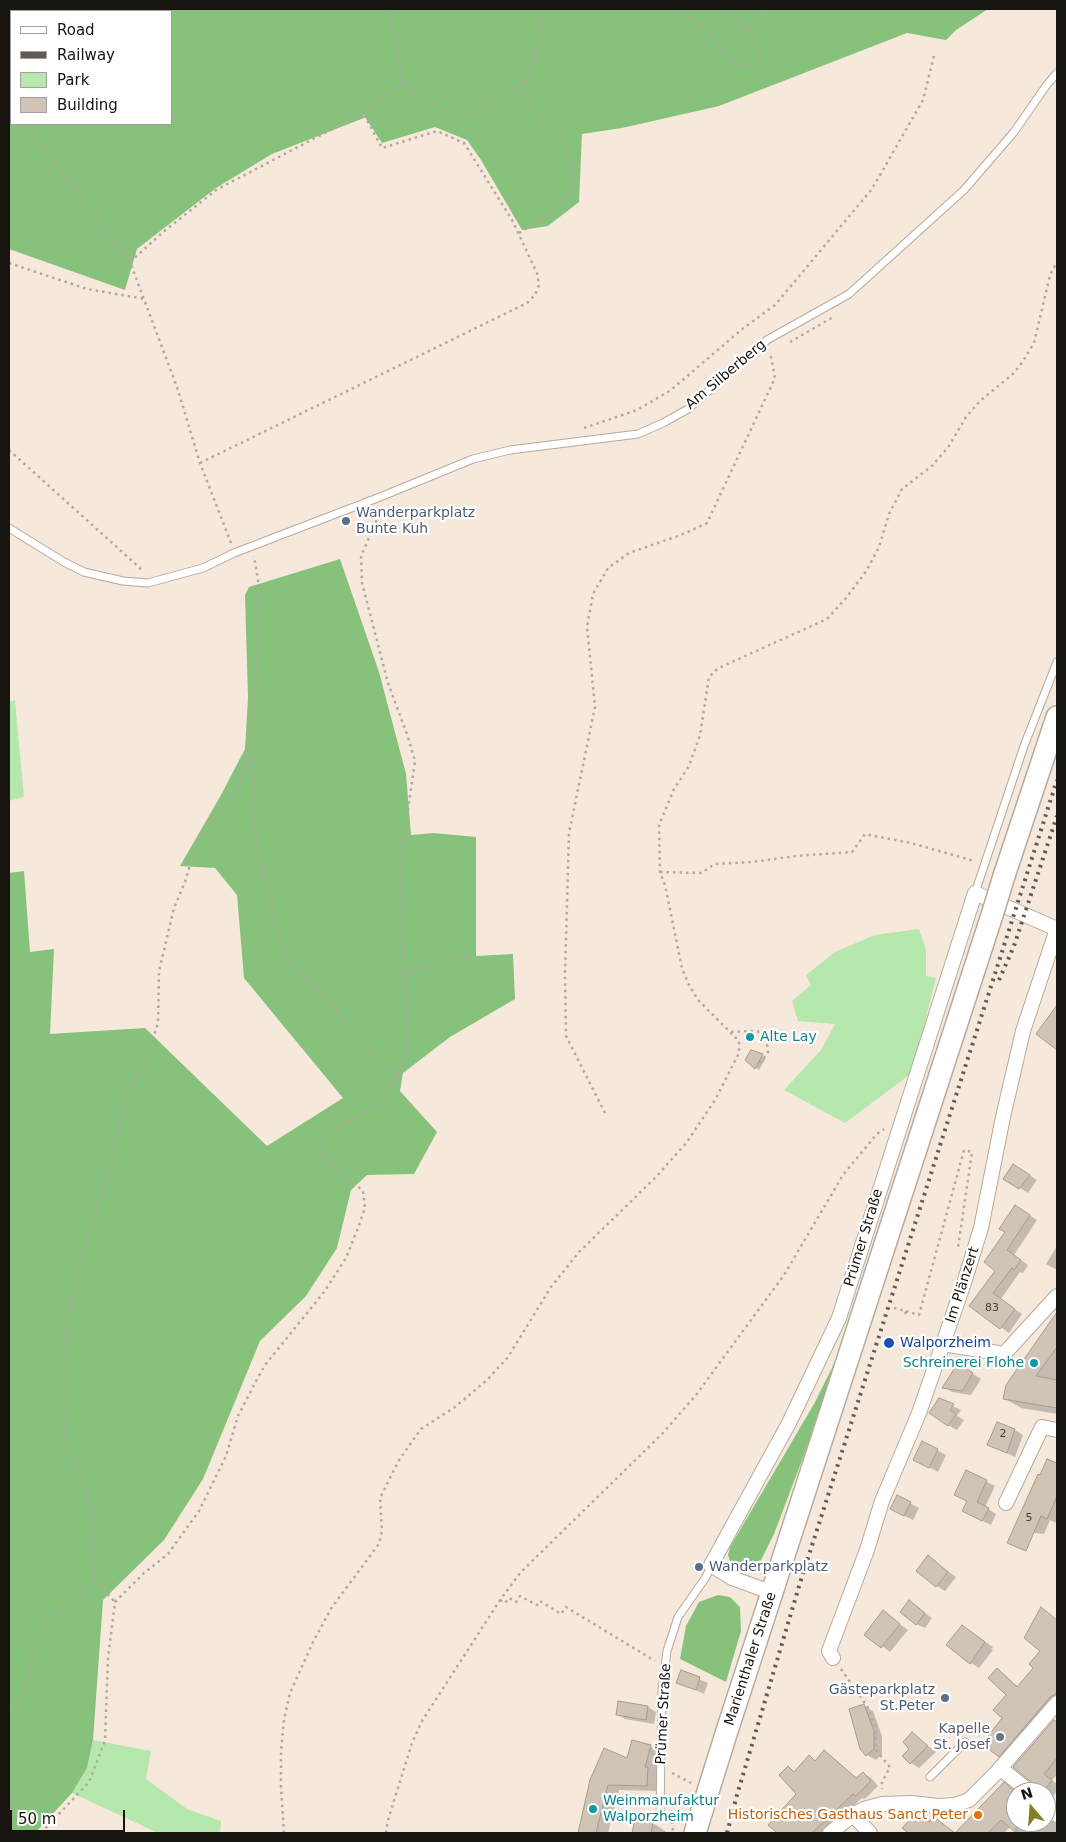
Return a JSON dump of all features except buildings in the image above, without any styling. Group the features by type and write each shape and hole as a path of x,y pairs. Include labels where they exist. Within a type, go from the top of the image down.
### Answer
{"main road":[{"name":"Marienthaler Straße","path":"695,1833 992,912 1057,717"}],"street":[{"path":"975,893 1057,929"},
{"name":"Prümer Straße","path":"711,1565 788,1423 839,1318 975,893"},
{"name":"Im Plänzert","path":"833,1658 828,1650 867,1550 882,1501 919,1413 964,1286 981,1228 1003,1117 1023,1031 1057,929"},
{"path":"943,1344 1004,1354 1057,1296"},
{"path":"1006,1503 1042,1427 1057,1430"},
{"path":"711,1565 732,1578 773,1593"},
{"path":"830,1833 853,1815 864,1809 882,1804 902,1803 938,1806 955,1805 969,1800 1057,1704"},
{"path":"1000,1768 1018,1782"},
{"path":"853,1815 870,1833"}],"lane":[{"name":"Am Silberberg","path":"9,528 84,572 123,581 148,583 204,568 234,552 380,497 473,459 510,450 638,434 688,409 767,340 849,294 964,190 1014,132 1057,73"},
{"path":"975,893 1024,746 1057,662"},
{"name":"Prümer Straße","path":"660,1815 662,1690 667,1651 678,1617 706,1577 711,1565"},
{"path":"930,1777 965,1742"}],"path":[{"path":"388,9 392,19 402,82 424,102 469,116 520,88 529,76 538,48 541,9"},
{"path":"679,9 710,34 735,63 746,66 755,64 759,53 757,43 736,20 717,9"},
{"path":"745,30 768,9"},
{"path":"580,430 637,410 671,390 741,330 775,305 872,189 923,100 934,56"},
{"path":"130,262 162,233 216,190 363,113 402,82"},
{"path":"519,233 541,222 554,212 568,196 573,182 570,158 560,137 553,128 530,109 520,88"},
{"path":"200,462 526,303 535,295 538,285 537,273 519,233 464,143 437,131 382,148 363,113"},
{"path":"26,125 130,262 177,387 200,462 234,552"},
{"path":"9,262 87,289 145,299"},
{"path":"284,1833 280,1787 281,1752 284,1720 290,1693 309,1650 332,1607 379,1544 382,1531 380,1498 399,1460 421,1430 455,1407 487,1380 508,1357 551,1287 579,1252 656,1176 687,1142 715,1100 739,1054 739,1041 698,1000 688,983 682,968 665,886 660,872 659,825 674,789 689,766 700,735 710,677 723,666 826,620 846,598 875,555 889,514 902,489 932,466 949,446 966,417 980,401 1014,373 1023,361 1034,343 1050,275 1057,262"},
{"path":"606,1113 566,1036 565,974 568,833 596,707 588,627 593,594 608,568 629,553 681,535 706,523 776,378 767,340"},
{"path":"9,450 140,568 148,583"},
{"path":"41,1833 88,1782 105,1741 108,1658 115,1602 144,1573 168,1554 199,1511 226,1456 238,1416 265,1365 324,1292 346,1258 365,1208 365,1200 363,1191 321,1158 323,1141 345,1123 376,1104 398,1076 407,1048 400,866 415,761 388,683 362,583 361,556 382,508 380,497"},
{"path":"9,1716 29,1680 32,1653 39,1634 63,1606 84,1595 94,1580 95,1566 90,1552 92,1507 66,1447 65,1428 69,1397 67,1322 87,1239 110,1162 124,1100 144,1065 158,1023 159,971 174,908 185,882 197,842 204,828 239,787 250,752 258,638 259,586 251,546"},
{"path":"250,752 256,787 255,826 261,862 284,955 398,1076"},
{"path":"660,872 701,873 715,864 852,852 865,834 911,843 986,864"},
{"path":"404,974 469,955"},
{"path":"731,1032 749,1030 763,1032 766,1035 768,1052 760,1063"},
{"path":"386,1833 388,1820 412,1743 422,1721 500,1600 521,1572 662,1434 696,1395 784,1275 843,1175 876,1134 903,1115"},
{"path":"894,1308 906,1313 919,1314 964,1150 972,1152 957,1256"},
{"path":"94,1580 115,1602"},
{"path":"500,1600 505,1603 509,1598 516,1602 520,1596 537,1605 540,1601 561,1614 566,1607 665,1667"},
{"path":"833,1658 866,1706 875,1726 875,1749 890,1767 882,1782 882,1804"},
{"path":"670,1772 693,1784 691,1790"},
{"path":"9,1796 12,1804 9,1811"}],"green space":[{"path":"9,9 988,9 956,30 946,40 907,33 719,106 622,128 582,134 579,202 548,226 522,230 481,160 467,140 435,127 382,143 363,114 364,118 272,154 216,188 137,249 125,290 9,249"},
{"path":"340,559 379,672 406,774 411,835 434,833 476,837 476,956 513,954 515,999 450,1037 403,1073 400,1091 437,1132 414,1174 367,1175 351,1190 337,1248 306,1296 260,1341 203,1479 164,1540 103,1600 93,1740 87,1768 72,1793 35,1833 9,1833 9,873 24,871 30,952 54,949 50,1034 145,1028 267,1146 343,1098 244,978 237,895 215,868 180,866 245,749 248,698 245,595 249,587"},
{"path":"15,700 24,797 9,801 9,702"},
{"path":"919,929 926,949 926,976 936,978 912,1073 845,1123 784,1090 821,1050 835,1024 798,1021 792,1001 811,985 806,975 835,952 875,935"},
{"path":"845,1342 774,1534 761,1560 751,1567 740,1569 731,1564 728,1555 730,1547 814,1404"},
{"path":"718,1595 730,1597 740,1607 741,1631 726,1682 680,1659 686,1626 699,1602"},
{"path":"93,1740 151,1751 146,1779 187,1809 221,1821 220,1833 158,1833 72,1793 87,1768"}],"railway":[{"path":"727,1833 800,1583 1057,780"},
{"path":"999,980 1014,946 1057,816"}],"place":[{"name":"Wanderparkplatz Bunte Kuh","path":"346,521"},
{"name":"Alte Lay","path":"750,1037"},
{"name":"Walporzheim","path":"889,1343"},
{"name":"Schreinerei Flohe","path":"1034,1363"},
{"name":"Wanderparkplatz","path":"699,1567"},
{"name":"Gästeparkplatz St.Peter","path":"945,1698"},
{"name":"Kapelle St. Josef","path":"1000,1737"},
{"name":"Weinmanufaktur Walporzheim","path":"593,1809"},
{"name":"Historisches Gasthaus Sanct Peter","path":"978,1815"}]}
